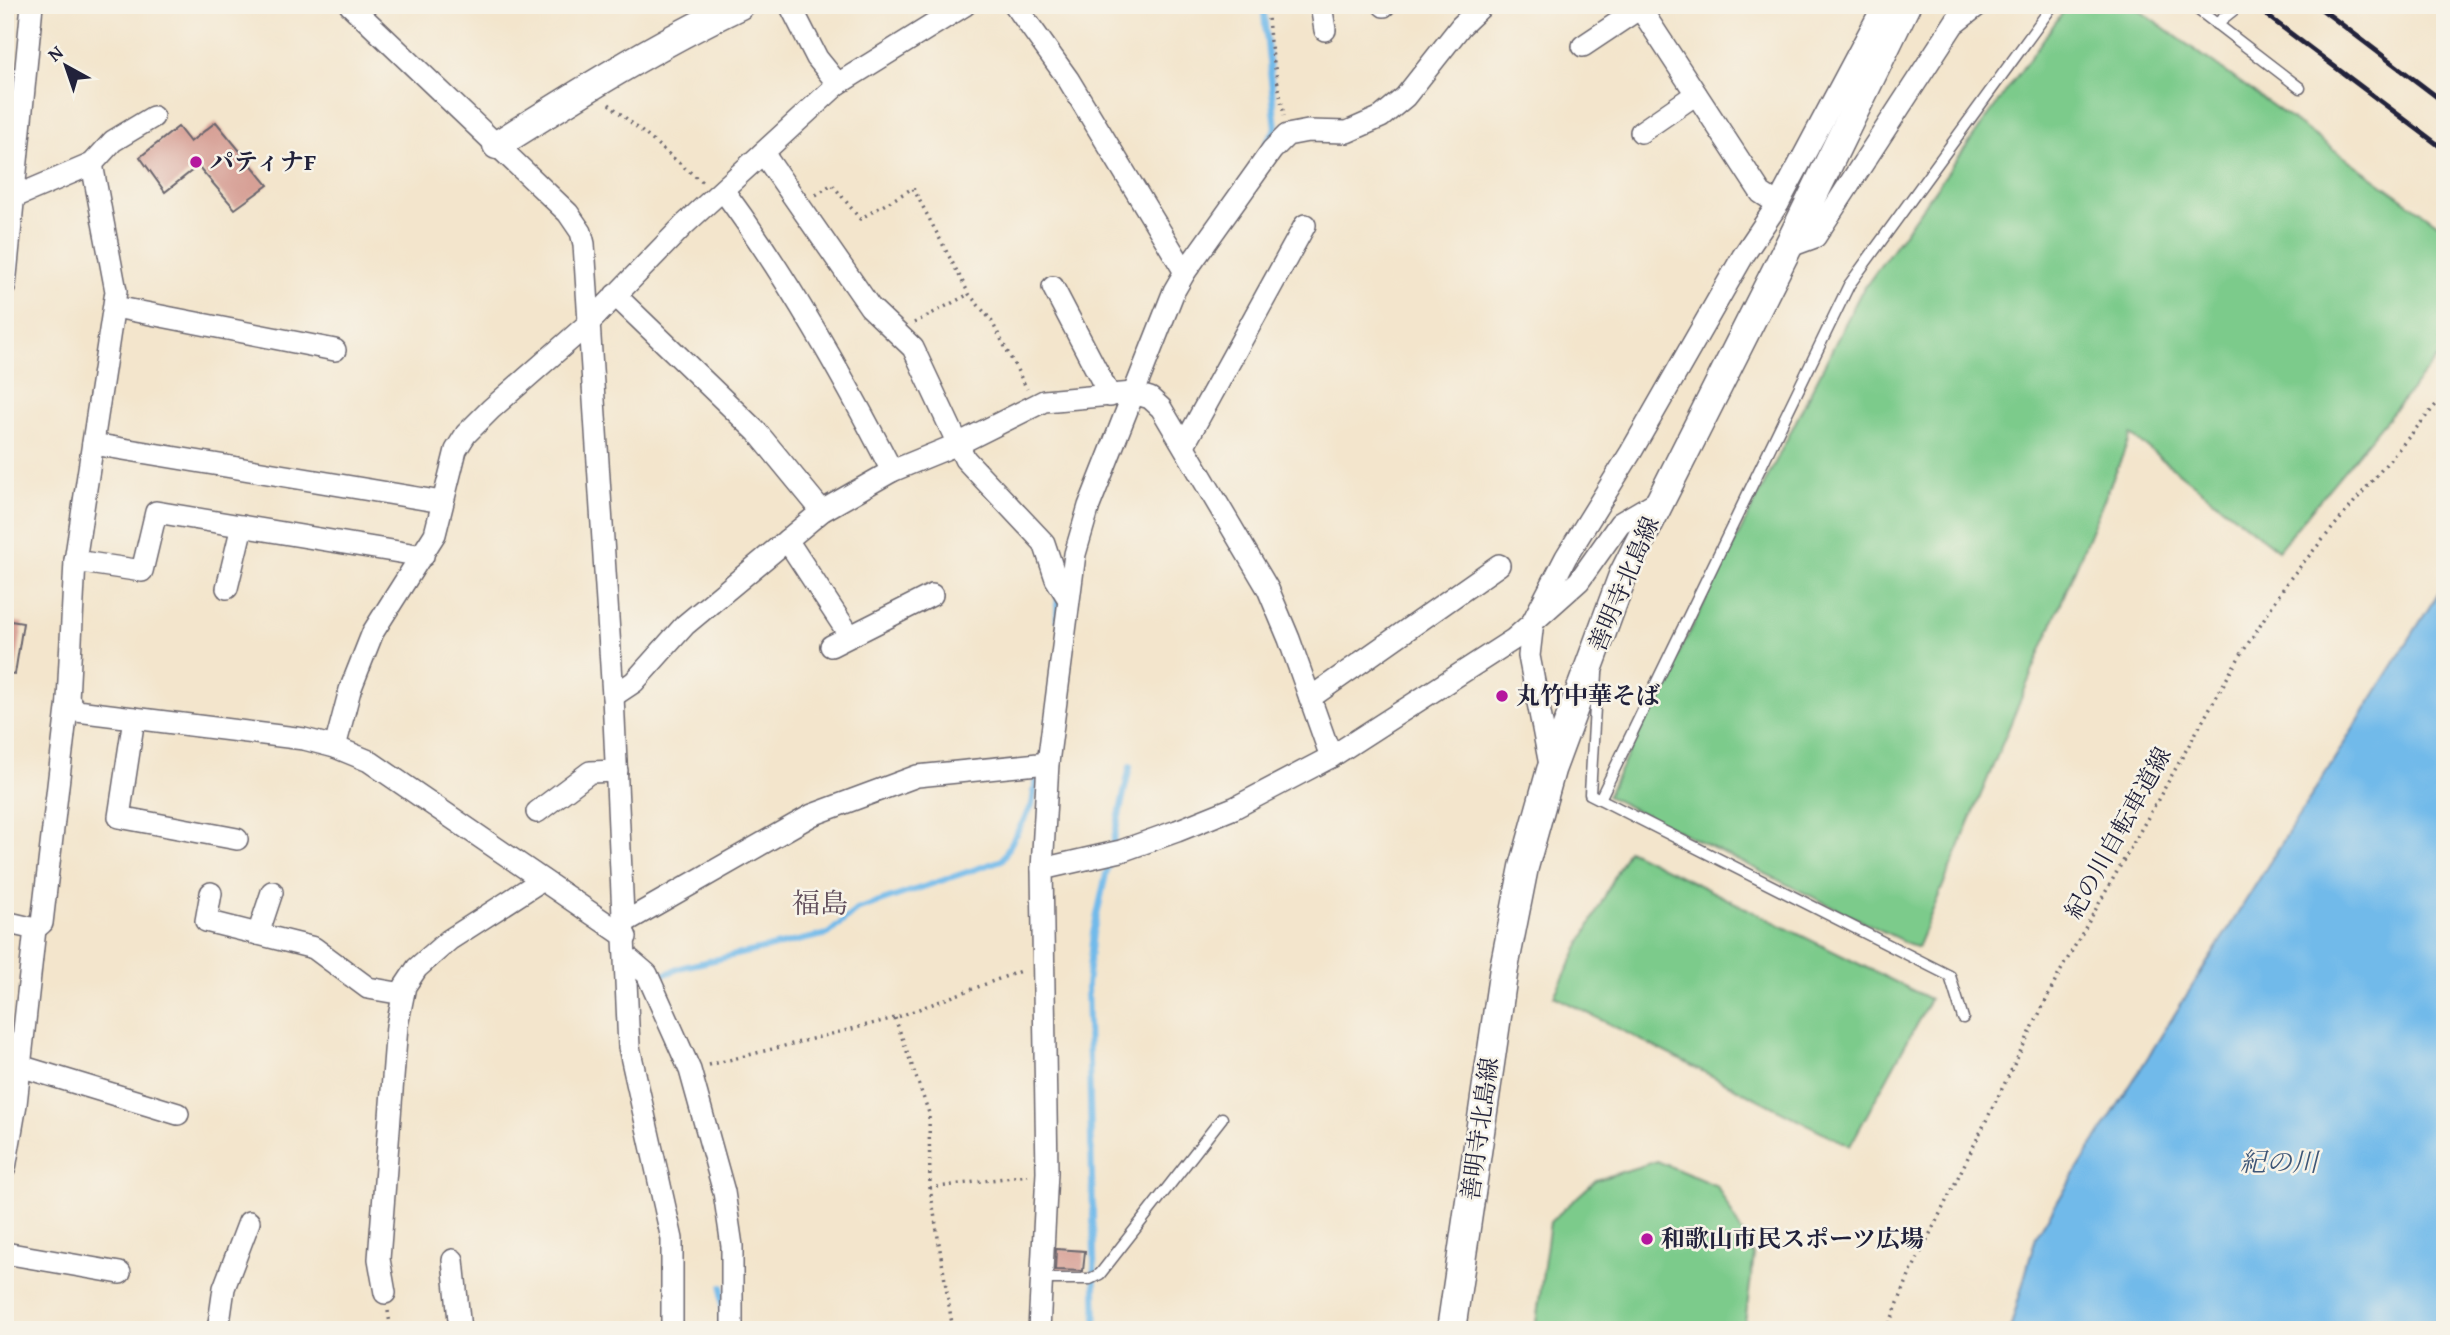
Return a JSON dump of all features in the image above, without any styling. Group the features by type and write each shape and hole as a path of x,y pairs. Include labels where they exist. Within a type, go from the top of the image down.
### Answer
{"main road":[{"path":"497,145 588,87 696,26 740,5"},
{"name":"善明寺北島線","path":"1451,1330 1504,968 1524,867 1551,769 1623,575 1906,5"}],"street":[{"path":"5,286 10,200 32,5"},
{"path":"351,5 568,213 581,232 584,244 613,696 629,1046 672,1239 672,1330"},
{"path":"790,5 817,58 838,84"},
{"path":"335,747 350,690 373,632 435,534 456,450 466,434 491,408 589,323 684,225 838,84 965,5"},
{"path":"1016,5 1068,79 1185,272"},
{"path":"1321,5 1325,30"},
{"path":"1039,1330 1047,1172 1042,764 1062,590 1121,395 1185,272 1272,150 1287,135 1308,131 1347,132 1381,117 1405,97 1461,26 1483,5"},
{"path":"1551,769 1529,656 1534,621 1566,557 1645,428 1743,256 1778,204 1884,5"},
{"path":"1788,247 1815,237 1966,5"},
{"path":"1583,46 1639,7 1761,194 1778,204"},
{"path":"1641,131 1696,94"},
{"path":"10,200 92,164 113,141 153,117"},
{"path":"763,153 870,307 913,348 965,459 1044,542 1062,590"},
{"path":"5,1168 15,1070 35,929 42,923 68,700 75,561 115,307 114,271 92,164"},
{"path":"720,192 756,234 845,379 892,471"},
{"path":"1184,445 1305,225"},
{"path":"1053,287 1121,395"},
{"path":"615,295 757,432 821,511"},
{"path":"115,307 335,350"},
{"path":"613,696 634,682 685,625 821,511 892,471 958,444 1044,401 1121,395 1150,398 1161,408 1268,589 1289,639 1331,757"},
{"path":"93,444 442,502"},
{"path":"1042,869 1112,853 1177,831 1234,808 1331,757 1514,639 1579,581 1620,523 1661,499"},
{"path":"75,561 142,571 156,512 423,556"},
{"path":"227,588 242,526"},
{"path":"787,540 850,636"},
{"path":"1310,698 1499,565"},
{"path":"831,646 932,596"},
{"path":"68,700 77,711 303,739 335,747 369,761 625,938 649,979 690,1070 724,1192 732,1246 732,1330"},
{"path":"134,718 119,817 237,839"},
{"path":"625,938 812,815 917,776 1042,764"},
{"path":"537,812 590,772 617,771"},
{"path":"386,1293 379,1259 397,1026 403,994 417,968 433,952 542,880"},
{"path":"258,934 272,892"},
{"path":"211,893 206,920 314,948 368,988 403,994"},
{"path":"5,922 35,929"},
{"path":"15,1070 178,1114"},
{"path":"218,1330 224,1288 249,1222"},
{"path":"5,1252 120,1273"},
{"path":"453,1260 460,1330"}],"lane":[{"path":"1944,39 1987,5"},
{"path":"1600,799 1849,285 2053,5"},
{"path":"2192,5 2300,88"},
{"path":"2216,24 2240,5"},
{"path":"1600,639 1590,794 1950,976 1963,1018"},
{"path":"1042,1279 1095,1277 1222,1118"}],"path":[{"path":"1267,5 1270,41 1287,135"},
{"path":"588,87 720,192"},
{"path":"800,207 832,184 860,219 913,188 969,294 991,320 1036,406"},
{"path":"896,332 969,294"},
{"name":"紀の川自転車道線","path":"1886,1330 1909,1276 2059,974 2235,664 2288,581 2445,394"},
{"path":"690,1070 895,1018 1044,962"},
{"path":"895,1018 929,1113 930,1188 953,1330"},
{"path":"930,1188 1047,1172"}],"green space":[{"path":"2068,5 2132,5 2445,229 2445,349 2278,550 2131,435 1917,948 1607,796 1860,294"},
{"path":"1628,850 1930,999 1850,1146 1554,996"},
{"name":"和歌山市民スポーツ広場","path":"1657,1161 1717,1186 1754,1255 1744,1330 1535,1330 1550,1222 1596,1180"}],"water":[{"name":"紀の川","path":"2445,582 2445,1330 2010,1330 2036,1236"}],"building":[{"name":"パティナF","path":"216,122 268,185 235,209 198,166 165,192 140,157 178,127 190,142"},
{"path":"5,620 23,623 15,674 5,673"},
{"path":"1056,1249 1085,1251 1083,1271 1055,1270"}],"waterway":[{"path":"1263,5 1276,128 1266,143"},
{"path":"1057,619 1058,595"},
{"path":"1096,1330 1087,985 1093,933 1130,766"},
{"path":"653,979 683,967 828,934 856,910 1002,860 1032,805 1038,768"},
{"path":"722,1287 722,1325"}],"railway":[{"path":"2253,5 2445,150"},
{"path":"2316,5 2445,103"}],"place":[{"name":"パティナF","path":"196,162"},
{"name":"丸竹中華そば","path":"1502,696"},
{"name":"和歌山市民スポーツ広場","path":"1647,1239"}],"district":[{"name":"福島","path":"820,903"}]}
